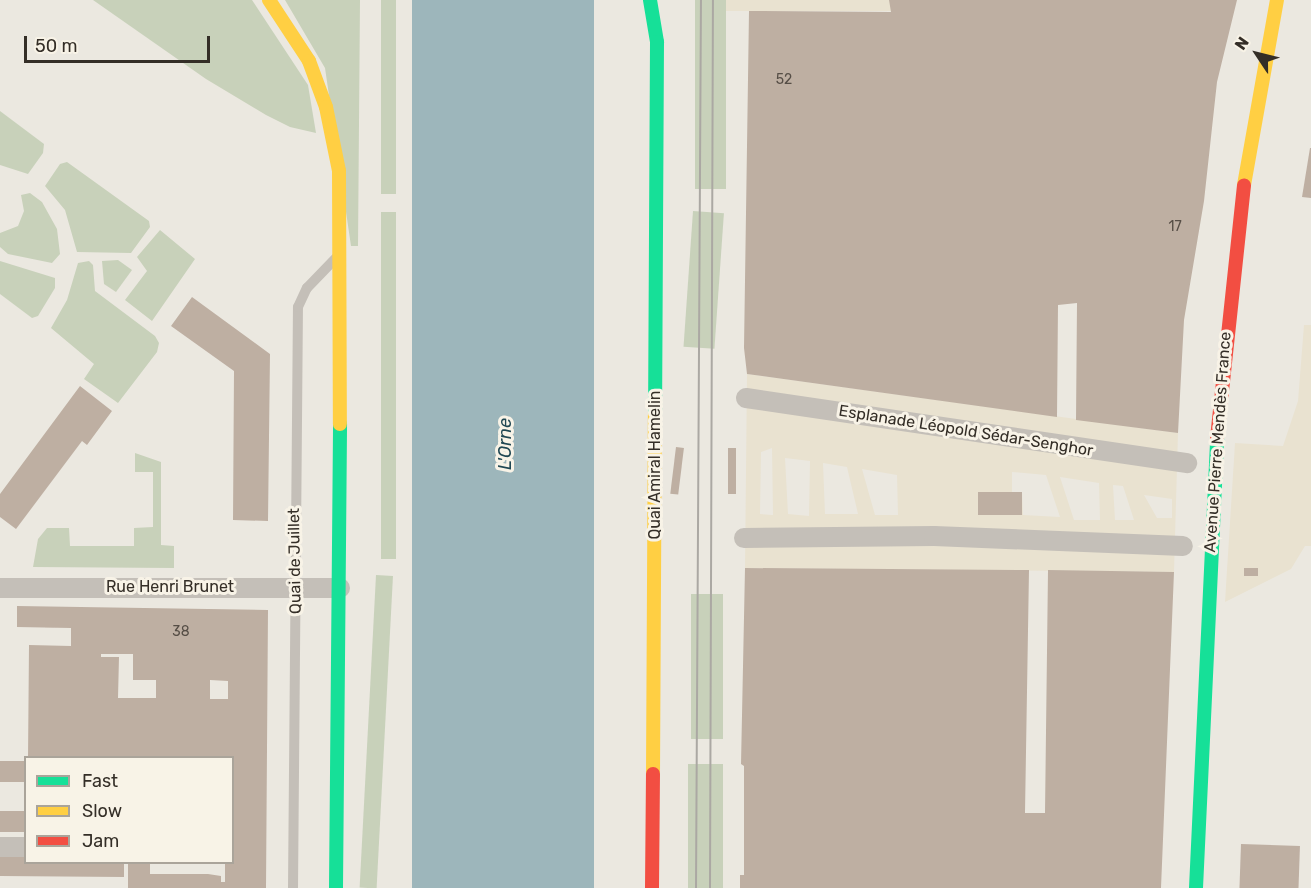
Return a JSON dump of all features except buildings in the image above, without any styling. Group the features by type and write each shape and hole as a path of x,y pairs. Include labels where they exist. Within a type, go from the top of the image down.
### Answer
{"main road":[{"path":"269,0 309,61 326,107 339,171 342,251 336,888"},
{"name":"Quai Amiral Hamelin","path":"650,0 657,42 652,888"},
{"name":"Avenue Pierre Mendès France","path":"1196,888 1218,425 1246,164 1277,0"},
{"name":"Quai Amiral Hamelin","path":"657,42 665,10"}],"street":[{"name":"Esplanade Léopold Sédar-Senghor","path":"746,398 1186,464"},
{"path":"744,538 934,536 1183,546"},
{"name":"Rue Henri Brunet","path":"0,588 340,588"},
{"path":"0,847 24,847"}],"lane":[{"name":"Quai de Juillet","path":"293,888 296,589 293,556 297,307 307,288 342,251"}],"green space":[{"path":"93,0 252,0 308,85 316,133 290,127 266,115 206,79"},
{"path":"285,0 360,0 358,246 351,246 325,68"},
{"path":"381,0 396,0 396,194 381,194"},
{"path":"695,0 726,0 726,189 695,189"},
{"path":"0,111 44,144 43,153 28,174 0,165"},
{"path":"67,162 149,221 150,227 131,253 77,252 65,210 45,186 60,164"},
{"path":"30,193 42,202 57,229 60,254 52,263 8,254 0,247 0,233 18,226 24,211 21,195"},
{"path":"693,211 724,213 714,349 684,347"},
{"path":"381,212 396,212 396,559 381,559"},
{"path":"160,230 195,259 152,321 125,300 147,271 137,257"},
{"path":"118,260 132,270 116,292 104,284 102,261"},
{"path":"0,261 55,278 55,288 38,316 32,318 0,294"},
{"path":"89,261 93,265 95,291 155,336 159,343 157,352 118,403 84,379 94,364 51,328 67,300 78,263"},
{"path":"135,453 161,462 161,545 174,546 174,568 33,567 38,539 47,528 69,528 70,546 134,546 134,528 153,527 153,472 135,472"},
{"path":"376,575 393,576 377,888 360,888"},
{"path":"691,594 723,594 723,739 691,739"},
{"path":"688,764 723,764 723,888 688,888"}],"shaded area":[{"path":"726,0 906,0 906,11 726,11"},
{"path":"1304,325 1311,325 1311,546 1305,546 1291,569 1225,602 1235,443 1283,446 1298,401"},
{"path":"747,374 1178,433 1174,572 745,568","holes":["772,448 773,515 760,514 761,452","785,458 810,461 809,516 788,514","823,463 847,467 858,514 825,514","862,469 897,475 898,515 875,515","1012,472 1046,475 1060,517 1023,515 1022,492 1012,492","1060,477 1099,483 1100,520 1074,520","1113,485 1123,486 1134,520 1115,520","1144,495 1172,499 1172,518 1157,518"]}],"water":[{"name":"L'Orne","path":"412,0 594,0 594,888 412,888"}],"tram line":[{"path":"696,888 701,0"},
{"path":"710,888 713,0"}],"traffic: fast":[{"path":"650,0 657,42 655,415"},
{"path":"336,888 340,424"},
{"path":"1196,888 1217,438"}],"traffic: slow":[{"path":"269,0 309,61 326,107 339,171 340,424"},
{"path":"1244,185 1277,0"},
{"path":"653,774 655,415"}],"traffic: jam":[{"path":"1217,438 1244,185"},
{"path":"652,888 653,774"}]}
